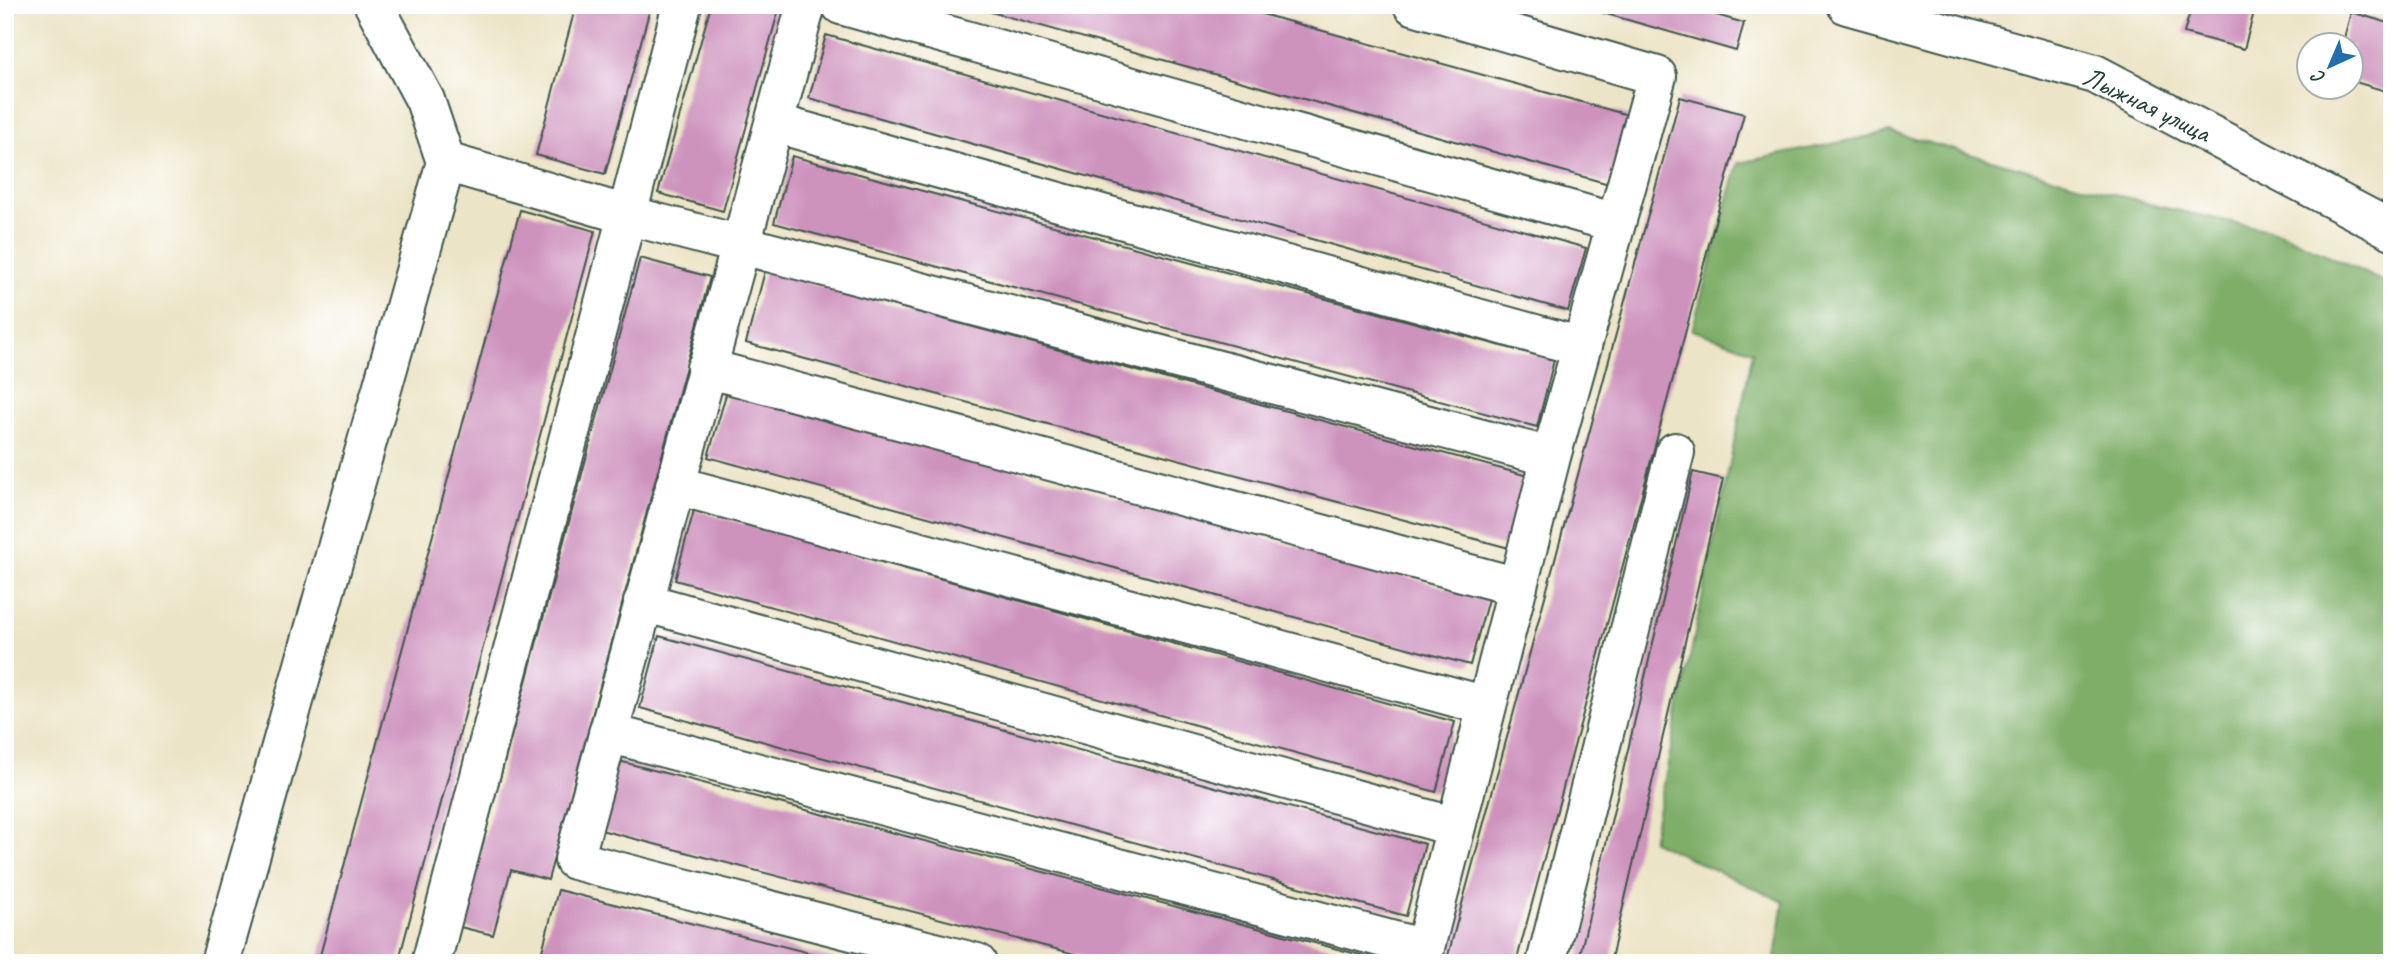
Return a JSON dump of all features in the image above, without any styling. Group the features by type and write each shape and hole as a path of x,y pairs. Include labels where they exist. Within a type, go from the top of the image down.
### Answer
{"street":[{"path":"220,963 446,162 425,100 374,5"},
{"path":"431,963 682,5"},
{"path":"806,5 574,860 977,963"},
{"path":"841,5 1616,223"},
{"path":"608,733 1423,956 1551,457 1657,76 1413,5"},
{"name":"Лыжная улица","path":"1847,5 2095,74 2392,230"},
{"path":"774,123 1581,347"},
{"path":"446,162 626,215 1551,457"},
{"path":"706,368 1518,587"},
{"path":"1546,963 1675,452"},
{"path":"675,485 1487,706"},
{"path":"643,602 1456,827"}],"green space":[{"path":"1890,132 2161,207 2279,232 2392,286 2392,963 1774,963 1784,902 1652,841 1753,351 1692,330 1738,163"}],"building":[{"path":"576,5 651,5 605,174 536,155"},
{"path":"711,5 780,5 723,211 658,193"},
{"path":"966,5 1229,5 1628,115 1609,184"},
{"path":"1682,5 1744,23 1736,51 1579,6"},
{"path":"2192,5 2256,5 2244,49 2184,33"},
{"path":"2351,12 2392,24 2392,93 2366,85 2366,32 2346,32"},
{"path":"826,35 1586,248 1568,311 809,98"},
{"path":"1680,97 1744,114 1516,963 1446,963"},
{"path":"792,156 1554,360 1537,427 774,223"},
{"path":"520,210 595,231 398,963 318,963"},
{"path":"640,258 710,277 548,880 511,870 493,935 460,927"},
{"path":"765,271 1528,476 1509,548 746,343"},
{"path":"727,391 1488,599 1470,665 708,457"},
{"path":"1693,472 1723,479 1610,963 1578,963"},
{"path":"694,510 1455,722 1436,792 675,580"},
{"path":"659,636 1425,844 1406,916 640,708"},
{"path":"615,760 1387,963 1109,963 597,829"},
{"path":"558,890 846,963 572,963 541,955"}]}
